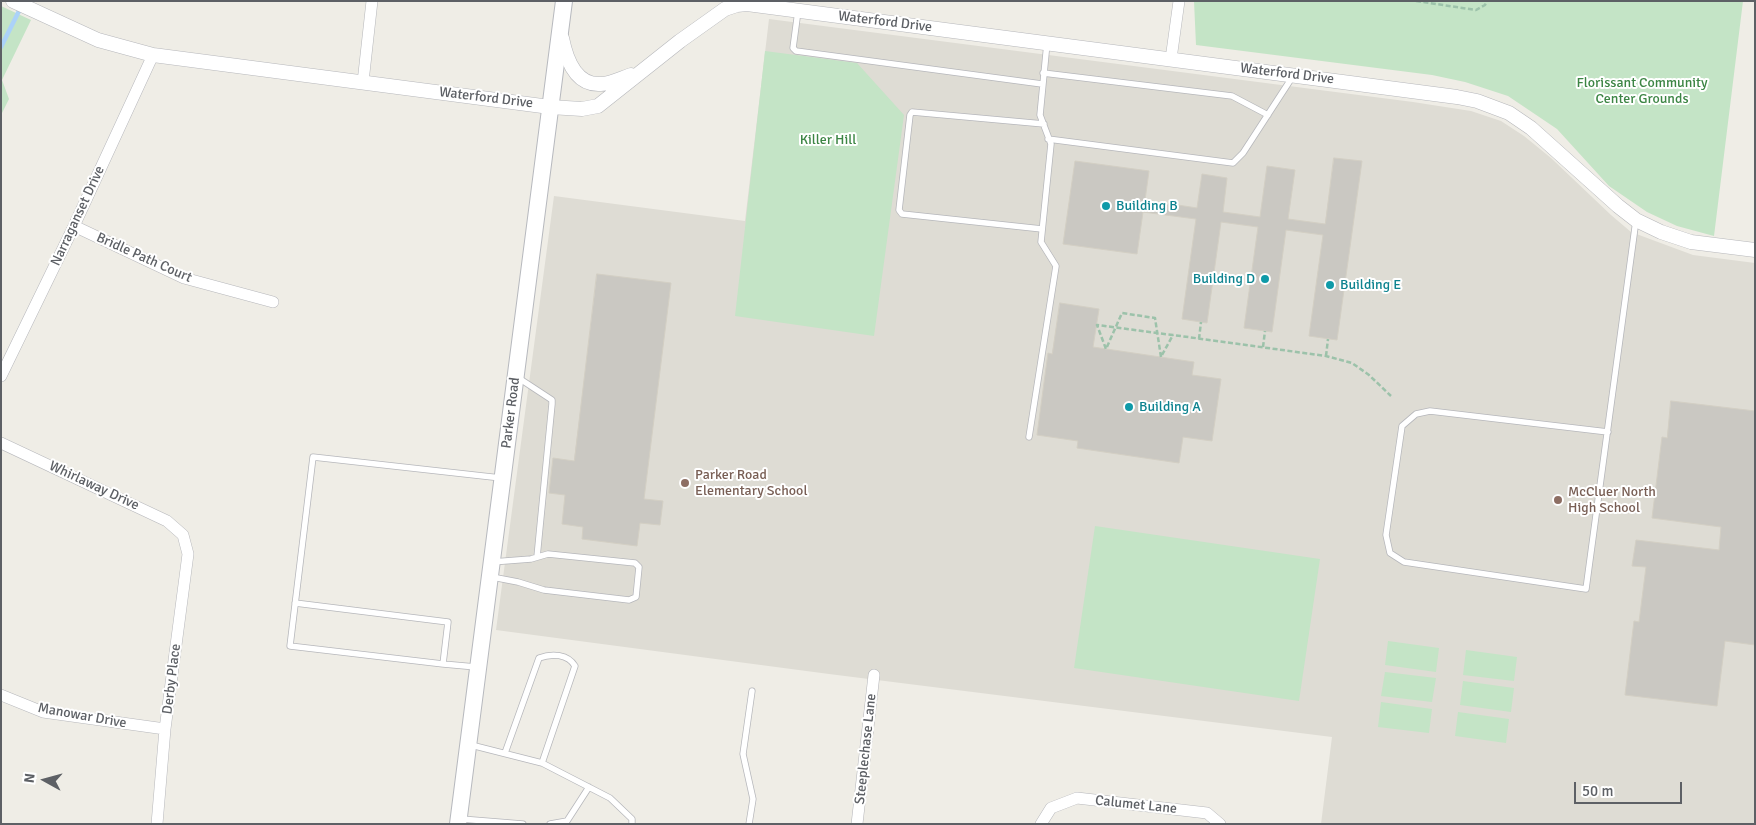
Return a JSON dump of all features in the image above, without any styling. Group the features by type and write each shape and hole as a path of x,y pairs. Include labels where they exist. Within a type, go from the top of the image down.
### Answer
{"main road":[{"name":"Parker Road","path":"459,821 564,1"}],"street":[{"name":"Waterford Drive","path":"13,1 98,40 153,55 550,107 582,109 598,106 725,9 747,4 805,10 1457,97 1477,101 1509,113 1530,128 1636,220 1661,232 1691,242 1755,250"},
{"path":"363,82 372,1"},
{"path":"1171,59 1179,1"},
{"path":"560,28 565,53 573,70 583,80 600,84 639,73"},
{"name":"Narraganset Drive","path":"1,376 74,226 153,55"},
{"name":"Bridle Path Court","path":"74,226 184,278 273,302"},
{"name":"Whirlaway Drive","path":"1,443 167,521 183,535"},
{"name":"Derby Place","path":"157,824 165,729 188,554 183,535"},
{"name":"Steeplechase Lane","path":"857,824 874,675"},
{"name":"Manowar Drive","path":"1,695 43,712 165,729"},
{"name":"Calumet Lane","path":"1041,824 1051,808 1077,798 1207,813 1220,824"}],"lane":[{"path":"805,10 793,48 796,51 1042,84"},
{"path":"1029,437 1056,266 1041,242 1051,144 1040,114 1047,43"},
{"path":"1043,73 1232,96 1268,115"},
{"path":"1048,139 1232,163 1243,153 1294,75"},
{"path":"1042,229 902,214 899,210 910,115 912,112 1044,124"},
{"path":"1608,432 1430,411 1416,414 1402,426 1386,534 1390,553 1404,562 1586,588 1608,432 1636,220"},
{"path":"516,376 552,400 537,558"},
{"path":"478,668 290,646 313,456 503,479"},
{"path":"548,554 635,564 639,567 636,597 629,600 544,590 518,582 491,569 548,554"},
{"path":"295,603 448,622 443,664"},
{"path":"506,753 539,658 551,654 571,660 575,666 542,763"},
{"path":"750,824 753,799 743,754 752,691"},
{"path":"469,745 542,763 610,798 632,818 632,824"},
{"path":"550,824 567,821 589,787"},
{"path":"459,821 524,824"}],"path":[{"path":"1416,1 1476,10 1485,6 1487,1"},
{"path":"1173,335 1161,357 1158,333 1155,318 1122,314 1115,327 1106,349 1097,325 1115,327 1158,333 1173,335 1199,338 1326,356 1352,363 1369,375 1391,396"},
{"path":"1199,338 1201,322"},
{"path":"1262,347 1265,331"},
{"path":"1326,356 1328,339"}],"shaded area":[{"path":"769,19 1471,111 1501,121 1524,136 1551,158 1631,232 1693,255 1755,263 1755,824 1321,824 1332,737 496,630 554,196 745,221"}],"green space":[{"name":"Florissant Community Center Grounds","path":"1194,1 1743,1 1714,236 1677,226 1647,212 1609,186 1557,129 1508,96 1465,82 1432,75 1196,45"},
{"path":"1,6 31,20 2,80 9,99 1,115"},
{"name":"Killer Hill","path":"765,51 857,63 904,115 874,336 735,316"},
{"path":"1095,526 1320,559 1299,701 1074,668"},
{"path":"1388,641 1439,648 1436,672 1385,665"},
{"path":"1466,650 1517,657 1514,681 1463,675"},
{"path":"1385,672 1436,678 1432,702 1381,696"},
{"path":"1463,681 1514,688 1511,712 1460,705"},
{"path":"1381,702 1432,709 1429,733 1378,727"},
{"path":"1458,712 1509,719 1506,743 1455,736"}],"building":[{"path":"1334,158 1362,161 1337,340 1309,336 1323,235 1286,230 1272,332 1244,328 1258,227 1221,222 1207,323 1182,319 1196,219 1143,212 1137,254 1063,244 1075,161 1149,171 1145,200 1197,208 1202,174 1227,178 1223,212 1260,217 1267,166 1295,170 1288,219 1325,224"},
{"name":"Parker Road Elementary School","path":"597,274 671,283 644,499 663,501 660,525 640,523 637,546 582,539 583,527 562,524 565,495 549,493 553,458 574,461"},
{"name":"Building A","path":"1060,303 1099,309 1093,347 1194,362 1192,375 1221,379 1212,441 1183,437 1179,463 1077,448 1078,441 1037,435 1048,353 1052,354"},
{"name":"McCluer North High School","path":"1671,401 1755,411 1755,645 1725,641 1717,706 1625,695 1634,621 1639,622 1646,567 1632,566 1636,540 1719,550 1721,527 1652,518 1662,437 1667,438"}],"waterway":[{"path":"1,47 21,7"}],"place":[{"name":"Building B","path":"1106,206"},
{"name":"Building D","path":"1265,279"},
{"name":"Building E","path":"1330,285"},
{"name":"Building A","path":"1129,407"},
{"name":"Parker Road Elementary School","path":"685,483"},
{"name":"McCluer North High School","path":"1558,500"}]}
